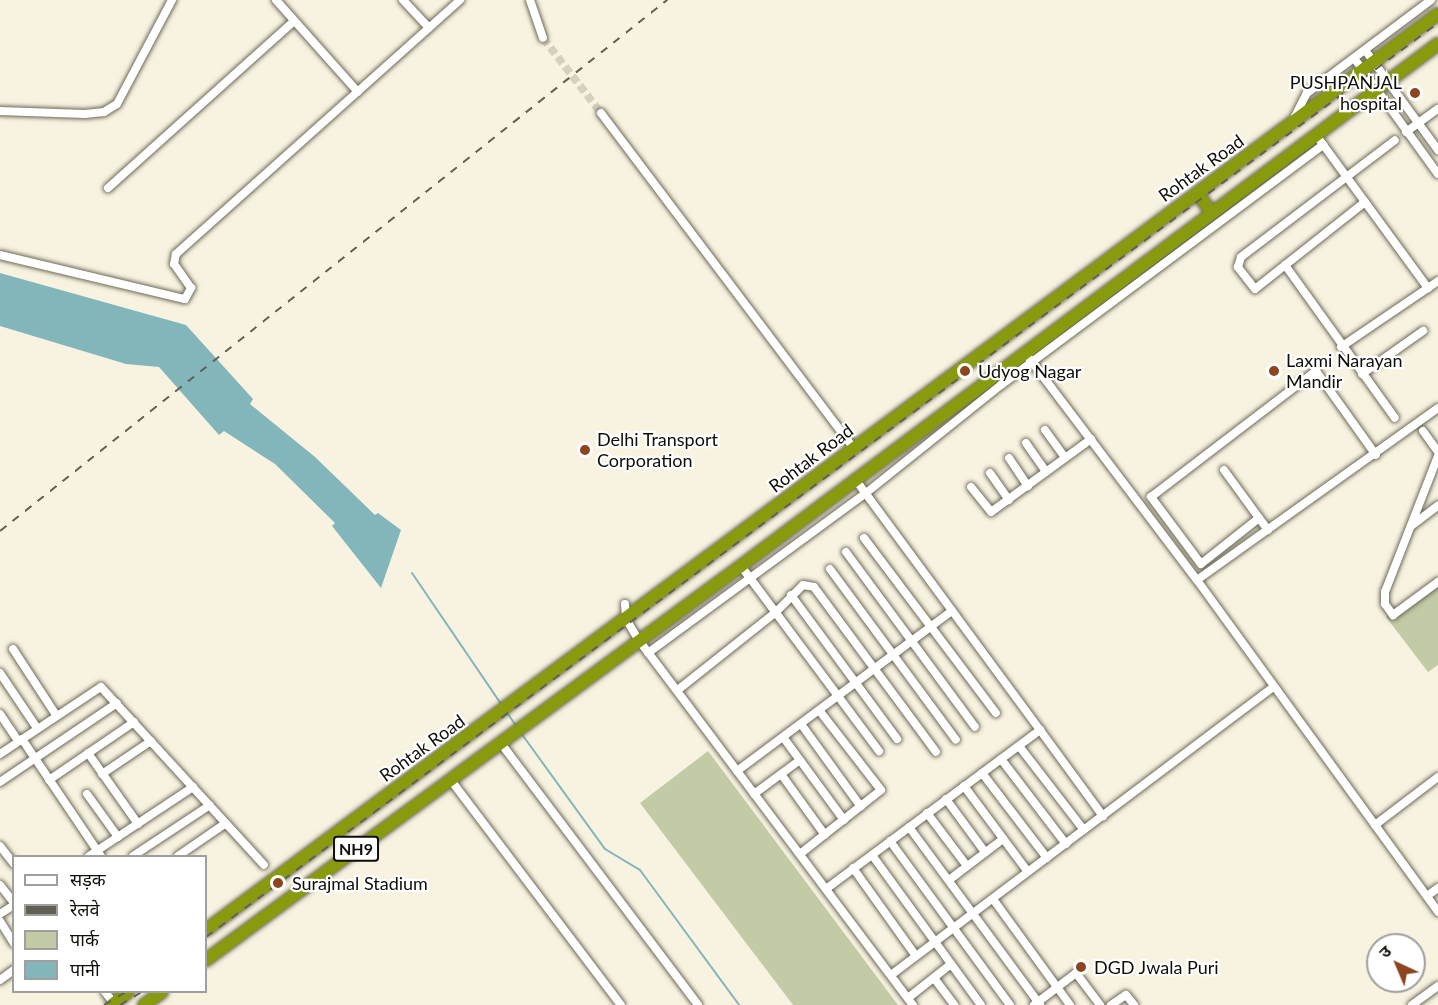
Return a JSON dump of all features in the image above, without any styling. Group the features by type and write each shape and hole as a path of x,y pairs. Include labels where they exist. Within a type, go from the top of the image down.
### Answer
{"highway":[{"name":"Rohtak Road","path":"207,929 548,678 1109,256 1198,194 1438,14"},
{"name":"NH9","path":"207,959 638,639 1028,357 1212,213 1319,140 1387,81 1438,44"},
{"path":"1198,194 1212,213"},
{"path":"113,1004 127,993"},
{"path":"144,1005 161,993"}],"street":[{"path":"0,111 85,114 104,112 117,104 172,0"},
{"path":"276,0 358,92"},
{"path":"403,0 429,28"},
{"path":"0,255 185,300 191,288 174,264 176,254 460,0"},
{"path":"530,0 543,38"},
{"path":"1291,124 1307,93 1431,0"},
{"path":"108,188 294,21"},
{"path":"1365,50 1438,151 1427,160"},
{"path":"1354,58 1438,174"},
{"path":"1406,132 1438,109"},
{"path":"601,113 854,449"},
{"path":"648,652 866,493 1028,357 1319,140 1428,288"},
{"path":"1365,202 1255,289 1237,261 1395,140"},
{"path":"1286,265 1341,347 1395,418"},
{"path":"1341,347 1438,280"},
{"path":"1362,374 1423,331"},
{"path":"1028,357 1197,580 1438,912"},
{"path":"1259,518 1201,564 1151,497 1317,371 1376,455"},
{"path":"1197,580 1376,455 1438,408"},
{"path":"1045,430 1065,458"},
{"path":"1422,431 1438,454 1385,592 1385,604 1393,615 1438,582"},
{"path":"971,487 991,512 1091,439"},
{"path":"1026,443 1046,472"},
{"path":"1009,458 1028,486"},
{"path":"1224,470 1268,530"},
{"path":"990,473 1010,500"},
{"path":"856,480 1103,816"},
{"path":"1411,526 1438,506"},
{"path":"864,538 996,713"},
{"path":"846,552 975,727"},
{"path":"741,566 879,751"},
{"path":"830,569 956,740"},
{"path":"679,689 776,612 803,585 814,587 936,752"},
{"path":"791,595 897,739"},
{"path":"625,604 626,619 638,639 679,689 737,771 910,1002 951,964"},
{"path":"737,771 952,611"},
{"path":"13,649 56,715"},
{"path":"0,673 37,728"},
{"path":"0,754 98,687 134,722 264,865"},
{"path":"891,975 1273,687"},
{"path":"0,782 117,704"},
{"path":"800,854 881,790 819,710"},
{"path":"0,714 49,780 96,855 118,837 194,787"},
{"path":"49,780 134,722"},
{"path":"801,724 861,807"},
{"path":"826,889 1040,730"},
{"path":"783,737 844,820"},
{"path":"503,740 698,1005"},
{"path":"102,774 151,741"},
{"path":"1019,746 1084,830"},
{"path":"88,753 138,824"},
{"path":"1001,759 1066,844"},
{"path":"754,794 800,760"},
{"path":"982,773 1047,858"},
{"path":"781,774 825,835"},
{"path":"1375,825 1438,777"},
{"path":"450,779 621,1005"},
{"path":"964,786 1028,872"},
{"path":"87,794 118,837"},
{"path":"946,799 985,852"},
{"path":"135,855 210,805"},
{"path":"927,813 967,867"},
{"path":"179,855 226,823"},
{"path":"909,827 974,913 1037,1004 1076,974 1100,1005"},
{"path":"949,880 1004,839"},
{"path":"890,841 1010,1005"},
{"path":"0,846 12,861"},
{"path":"872,855 981,1005"},
{"path":"853,868 916,956"},
{"path":"0,885 12,901"},
{"path":"1427,896 1438,888"},
{"path":"993,898 1070,1005"},
{"path":"0,921 12,939"},
{"path":"934,978 954,1005"},
{"path":"1412,1005 1438,986"},
{"path":"1111,1005 1126,995 1134,1005"}],"green space":[{"path":"1438,579 1438,665 1428,672 1386,617"},
{"path":"708,751 898,1005 793,1005 640,803"}],"water":[{"path":"0,273 186,325 253,399 250,404 315,457 375,515 378,513 401,530 381,588 332,526 335,523 275,464 224,431 219,435 159,367 126,364 0,326"}],"waterway":[{"path":"412,573 501,704"},
{"path":"506,711 516,726"},
{"path":"521,733 605,849 640,870 739,1005"}],"tunnel":[{"path":"543,38 601,113"}],"railway":[{"path":"0,531 667,0"},
{"path":"207,936 1438,23"},
{"path":"104,1005 124,993"},
{"path":"120,1005 140,993"}],"place":[{"name":"PUSHPANJAL hospital","path":"1415,93"},
{"name":"Udyog Nagar","path":"965,371"},
{"name":"Laxmi Narayan Mandir","path":"1274,371"},
{"name":"Delhi Transport Corporation","path":"585,450"},
{"name":"Surajmal Stadium","path":"278,883"},
{"name":"DGD Jwala Puri","path":"1081,967"}]}
